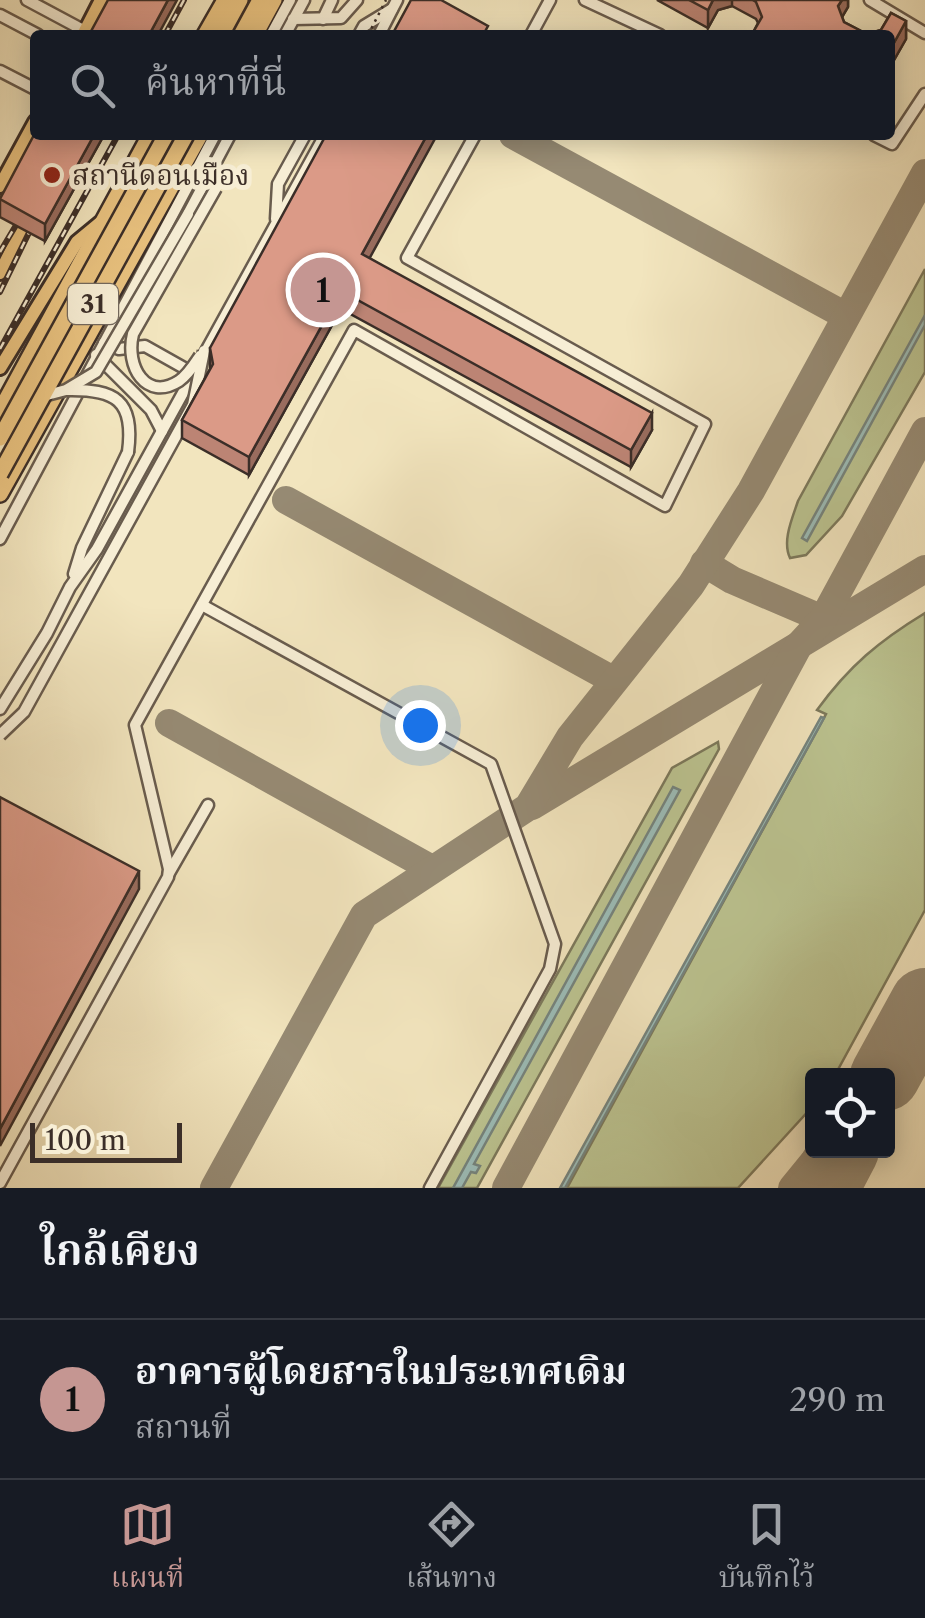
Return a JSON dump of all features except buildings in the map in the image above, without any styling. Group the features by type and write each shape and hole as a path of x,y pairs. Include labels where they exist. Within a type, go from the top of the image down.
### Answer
{"highway":[{"path":"208,30 225,0"},
{"path":"223,30 240,0"},
{"path":"244,30 260,0"},
{"path":"258,30 274,0"},
{"name":"31","path":"0,412 147,140"},
{"name":"31","path":"0,438 163,140"},
{"name":"31","path":"0,474 183,140"},
{"name":"31","path":"0,494 95,347 198,140"}],"main road":[{"path":"86,30 101,0"},
{"path":"0,186 30,131"},
{"path":"0,273 32,210"},
{"path":"0,368 77,242 103,220"}],"street":[{"path":"27,0 79,30"},
{"path":"274,30 290,0"},
{"path":"288,30 304,0"},
{"path":"323,19 332,0"},
{"path":"294,19 344,16 357,0"},
{"path":"534,30 550,0"},
{"path":"585,0 649,30"},
{"path":"870,0 925,33"},
{"path":"362,30 392,3"},
{"path":"380,30 392,3"},
{"path":"0,15 30,31"},
{"path":"0,70 30,85"},
{"path":"895,139 925,94"},
{"path":"0,539 95,347 212,140"},
{"path":"228,140 216,188 133,334 131,364 146,382 161,386 177,383 204,351 276,220 278,184 302,140"},
{"path":"0,412 66,390 96,372 228,140"},
{"path":"0,709 70,587 97,549 322,140"},
{"path":"169,873 134,725 354,330 664,506 705,424 407,258 472,140"},
{"path":"95,347 119,350 145,346 194,373"},
{"path":"95,347 151,410 162,430"},
{"path":"0,735 24,712 194,405 204,351"},
{"path":"66,390 96,388 111,395 128,420 128,452 82,548 70,587"},
{"path":"202,605 491,764 555,944 555,954 430,1188"},
{"path":"0,722 19,676"},
{"path":"0,1183 208,805"}],"path":[{"path":"372,30 392,3"}],"green space":[{"path":"925,269 925,372 842,516 806,555 790,558 787,537 798,501"},
{"path":"925,613 925,910 839,1068 805,1068 805,1115 738,1188 567,1188 826,714 817,710 866,655"},
{"path":"718,742 719,749 477,1188 438,1188 672,768"}],"water":[{"path":"925,315 925,325 807,541 802,538"},
{"path":"821,717 824,718 565,1188 560,1188"},
{"path":"673,787 680,790 474,1164 480,1166 476,1173 471,1172 462,1188 453,1188"}],"taxiway":[{"path":"522,140 846,316"},
{"path":"214,1188 364,915 528,807 570,737 691,585 751,491 925,173"},
{"path":"506,1188 799,645 823,619 925,431"},
{"path":"286,500 613,680"},
{"path":"704,563 732,580 823,619"},
{"path":"532,806 925,569"},
{"path":"169,723 432,869"},
{"path":"792,1188 816,1158"}],"runway":[{"path":"889,1068 925,1003"},
{"path":"824,1188 840,1158"}],"railway":[{"path":"168,30 184,0"},
{"path":"0,349 115,140"},
{"path":"0,252 31,200"},
{"path":"0,292 42,206"}],"place":[{"name":"สถานีดอนเมือง","path":"52,175"},
{"name":"อาคารผู้โดยสารในประเทศเดิม","path":"323,290"}]}
